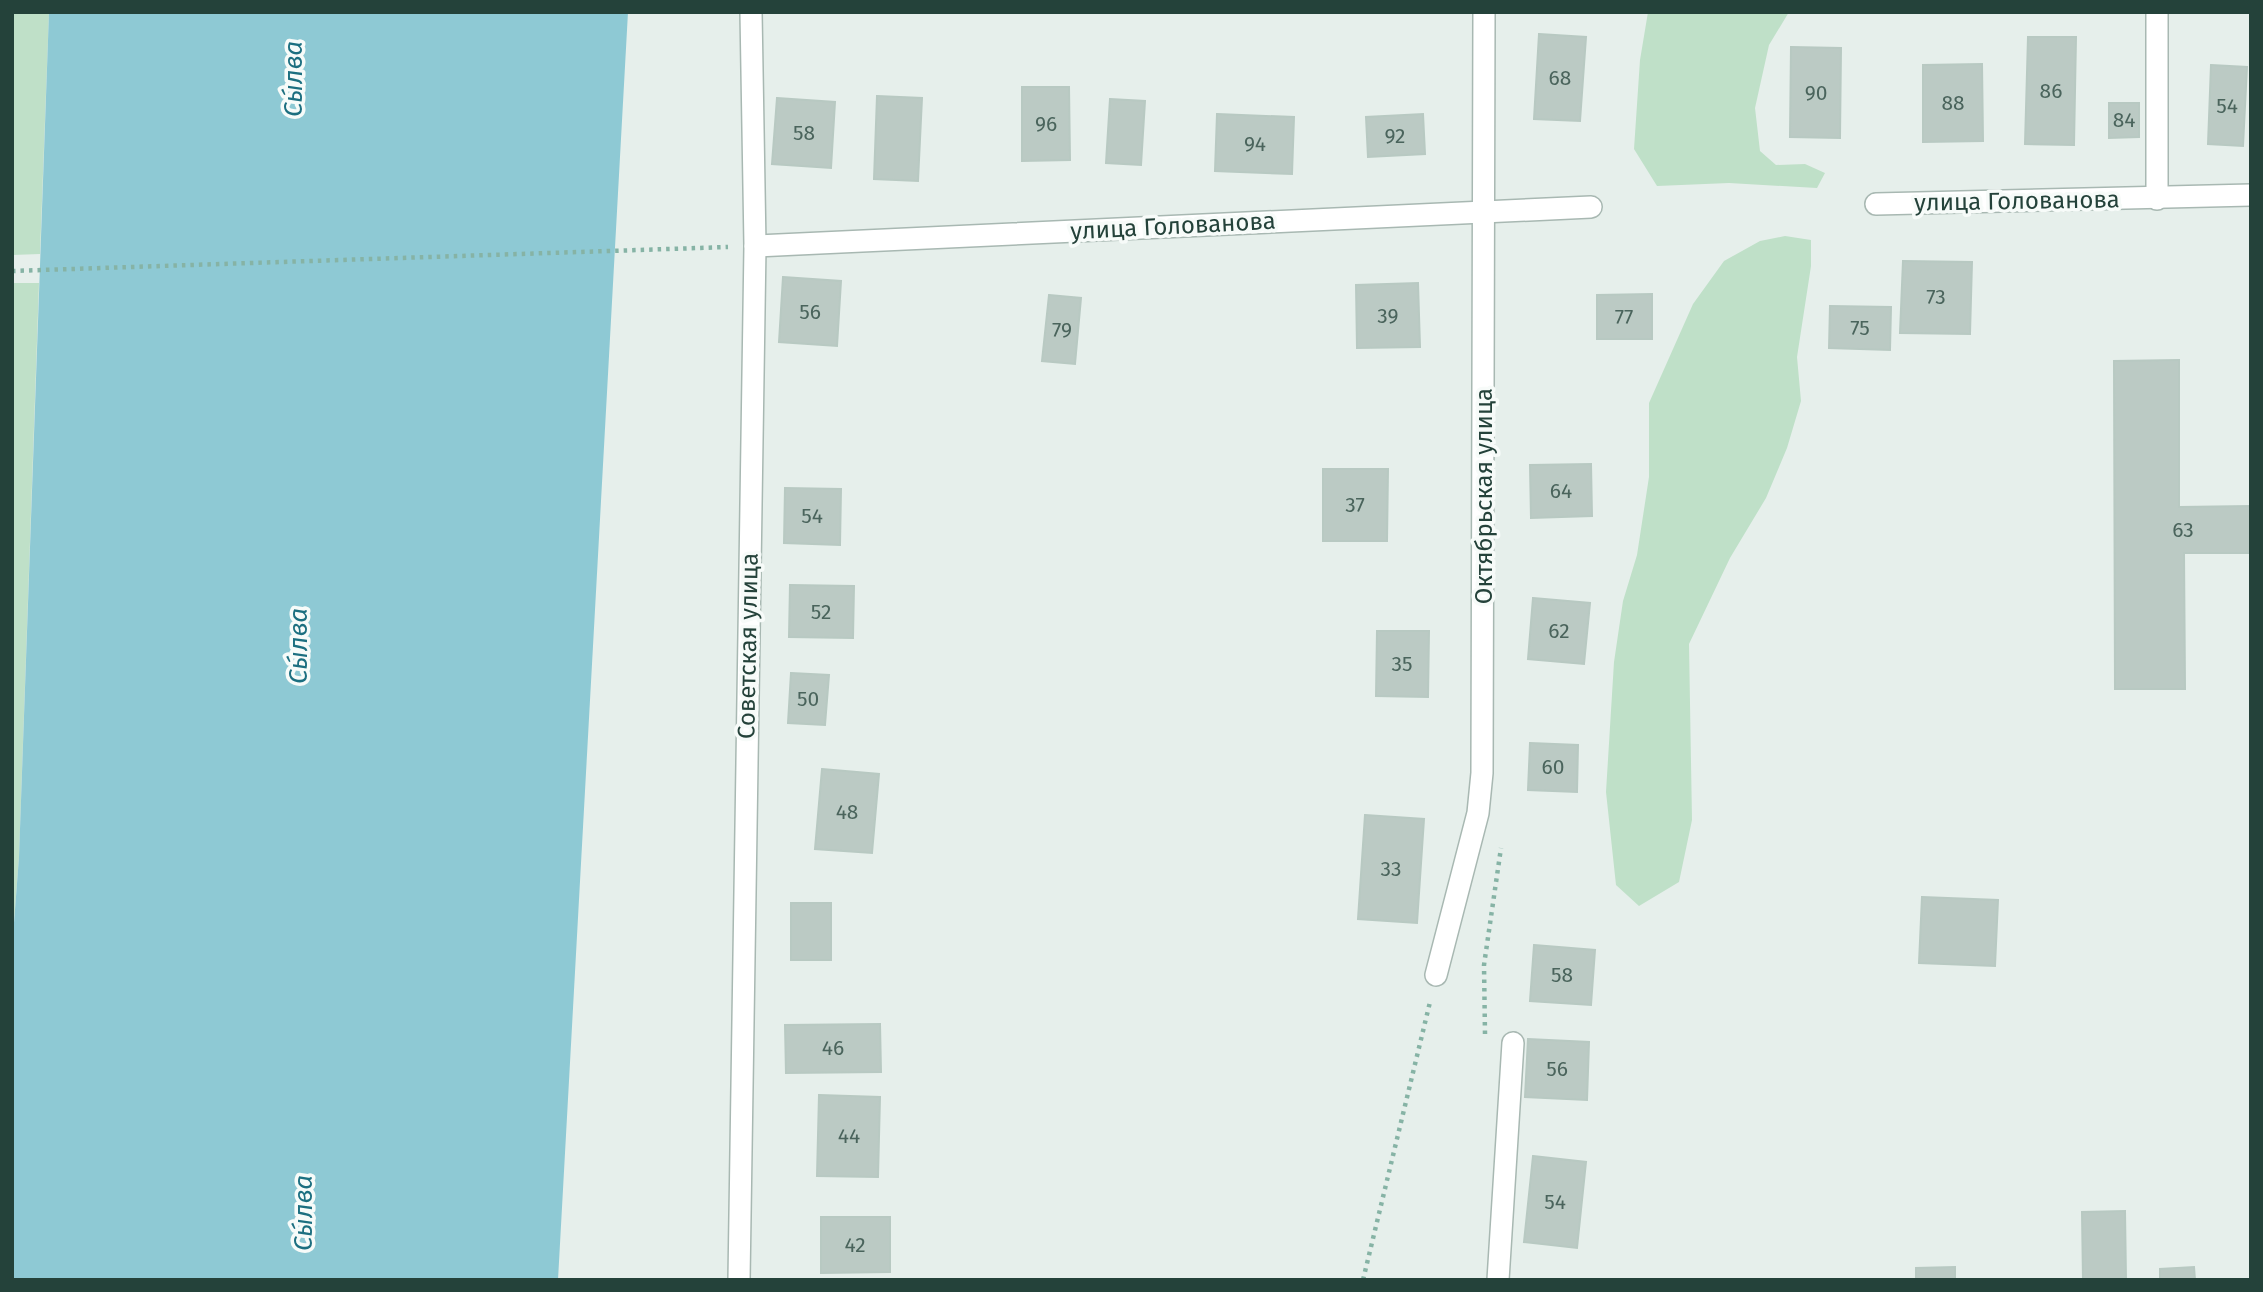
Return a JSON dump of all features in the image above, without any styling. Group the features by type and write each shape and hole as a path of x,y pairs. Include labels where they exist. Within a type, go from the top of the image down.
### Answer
{"street":[{"name":"Советская улица","path":"739,1280 745,247 751,12"},
{"name":"Октябрьская улица","path":"1436,975 1478,813 1483,759 1486,211 1484,12"},
{"path":"2157,12 2157,199"},
{"name":"улица Голованова","path":"1876,204 2251,195"},
{"name":"улица Голованова","path":"745,247 1591,207"},
{"path":"1498,1280 1513,1043"}],"path":[{"path":"12,271 745,247"},
{"path":"1478,813 1495,821 1503,835 1484,965 1485,1042"},
{"path":"1363,1280 1436,975"}],"green space":[{"path":"12,12 49,12 40,254 12,255"},
{"path":"1648,12 1789,12 1769,45 1755,108 1760,151 1776,165 1805,164 1825,173 1817,188 1729,183 1657,186 1634,149 1640,60"},
{"path":"1785,236 1811,240 1811,266 1797,357 1801,401 1787,448 1766,498 1730,558 1689,644 1692,820 1679,882 1639,906 1616,885 1606,792 1614,662 1623,601 1637,555 1649,477 1649,403 1693,304 1724,261 1760,241"},
{"path":"12,283 39,283 19,857 12,949"}],"water":[{"name":"Сы́лва","path":"49,12 628,12 558,1280 12,1280 12,949 19,857"}],"building":[{"path":"1539,34 1586,37 1580,121 1534,119"},
{"path":"2028,37 2076,37 2074,145 2025,144"},
{"path":"1791,47 1841,48 1840,138 1790,137"},
{"path":"1982,64 1983,141 1923,142 1923,65"},
{"path":"2211,65 2247,67 2243,146 2208,144"},
{"path":"1022,87 1069,87 1070,160 1022,161"},
{"path":"877,96 922,98 918,181 874,179"},
{"path":"777,98 835,102 831,168 772,164"},
{"path":"1110,99 1145,101 1141,165 1106,163"},
{"path":"2109,103 2139,103 2139,137 2109,138"},
{"path":"1217,114 1294,117 1292,174 1215,171"},
{"path":"1423,114 1425,154 1368,157 1366,117"},
{"path":"1903,261 1972,262 1970,334 1900,333"},
{"path":"783,277 841,281 837,346 779,342"},
{"path":"1418,283 1420,347 1357,348 1356,285"},
{"path":"1652,294 1652,339 1597,339 1597,295"},
{"path":"1049,295 1081,298 1075,364 1042,361"},
{"path":"1830,306 1891,307 1890,350 1829,348"},
{"path":"2179,360 2179,507 2251,506 2251,553 2184,553 2185,689 2115,689 2114,361"},
{"path":"1591,464 1592,516 1531,518 1530,465"},
{"path":"1323,469 1388,469 1387,541 1323,541"},
{"path":"785,488 841,489 840,545 784,543"},
{"path":"790,585 854,586 853,638 789,637"},
{"path":"1533,598 1590,603 1584,664 1528,659"},
{"path":"1377,631 1429,631 1428,697 1376,696"},
{"path":"791,673 829,675 825,725 788,723"},
{"path":"1530,743 1578,745 1577,792 1528,790"},
{"path":"822,769 879,774 872,853 815,849"},
{"path":"1365,815 1424,819 1417,923 1358,919"},
{"path":"1922,897 1998,900 1995,966 1919,963"},
{"path":"791,903 831,903 831,960 791,960"},
{"path":"1534,945 1595,950 1591,1005 1530,1001"},
{"path":"880,1024 881,1072 786,1073 785,1025"},
{"path":"1528,1039 1589,1042 1587,1100 1525,1097"},
{"path":"819,1095 880,1097 878,1177 817,1176"},
{"path":"1533,1156 1586,1162 1577,1248 1524,1242"},
{"path":"2125,1211 2126,1280 2083,1280 2082,1212"},
{"path":"821,1217 890,1217 890,1272 821,1273"},
{"path":"1955,1267 1955,1280 1916,1280 1916,1268"},
{"path":"2194,1267 2195,1280 2160,1280 2160,1269"}]}
